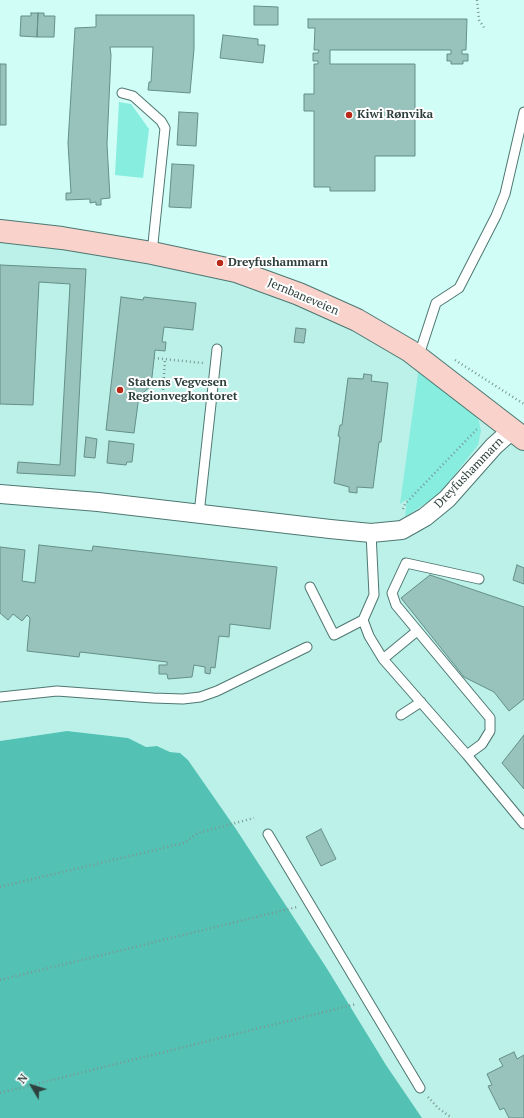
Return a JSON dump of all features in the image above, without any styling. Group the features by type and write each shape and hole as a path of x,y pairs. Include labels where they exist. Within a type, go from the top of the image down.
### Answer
{"street":[{"name":"Jernbaneveien","path":"0,232 62,238 152,253 236,271 299,294 357,320 418,358 518,434"},
{"name":"Dreyfushammarn","path":"0,494 98,502 371,532 402,530 425,517 447,499 494,446 518,434"}],"lane":[{"path":"122,93 133,96 161,122 165,128 152,253"},
{"path":"418,358 436,303 460,288 496,216 505,194 524,112"},
{"path":"199,514 217,348"},
{"path":"310,587 334,635 363,620 374,595 371,532"},
{"path":"467,756 482,744 490,732 490,718 396,605 392,593 406,563 479,579"},
{"path":"363,620 369,636 383,658 524,824"},
{"path":"383,658 418,631"},
{"path":"0,697 57,691 153,698 183,699 200,697 216,691 307,647"},
{"path":"401,715 421,702"},
{"path":"268,834 420,1088"}],"path":[{"path":"476,0 479,20 485,29"},
{"path":"154,358 216,364"},
{"path":"163,390 165,359"},
{"path":"400,515 405,504 425,486 483,423"},
{"path":"0,888 184,843 198,833 254,818"},
{"path":"0,980 286,911"},
{"path":"0,1093 351,1006"},
{"path":"420,1088 438,1108 452,1118"}],"shaded area":[{"path":"119,102 131,104 149,129 143,178 115,175"},
{"path":"0,231 130,249 357,320 524,439 524,1118 422,1118 386,1065 326,967 236,829 188,760 180,753 171,752 157,746 146,747 128,738 67,731 0,741"},
{"path":"419,367 474,413 479,421 481,431 478,445 448,483 434,498 405,517 407,499 400,504"},
{"path":"67,731 128,738 146,747 157,746 170,752 180,753 188,760 236,829 326,967 386,1065 422,1118 0,1118 0,741"}],"building":[{"path":"254,6 278,7 278,25 254,25"},
{"path":"31,13 38,13 37,37 20,36 21,16 31,16"},
{"path":"38,13 44,13 44,16 55,16 54,37 37,37"},
{"path":"96,15 194,15 194,49 190,93 148,90 149,82 151,82 153,47 110,47 111,55 107,144 110,198 101,199 101,205 96,205 96,202 90,203 90,199 66,200 66,193 71,193 68,143 75,28 96,27"},
{"path":"308,19 467,19 466,50 462,50 462,54 468,54 468,61 463,61 463,64 451,64 451,61 447,61 447,54 451,54 451,50 330,50 330,64 415,64 415,156 375,156 375,191 330,191 330,187 314,187 314,111 304,111 304,94 314,94 314,64 318,64 318,61 313,61 313,53 318,53 319,50 314,50 315,28 308,28"},
{"path":"223,35 258,39 258,45 265,45 263,63 220,58"},
{"path":"0,64 6,64 6,125 0,125"},
{"path":"179,112 198,113 196,146 177,145"},
{"path":"172,164 194,165 191,208 169,207"},
{"path":"0,265 86,269 75,476 17,473 18,462 60,465 70,284 39,282 33,405 0,404"},
{"path":"121,297 143,300 144,297 196,303 193,330 164,327 162,342 166,342 165,351 155,350 151,386 139,396 134,433 106,430"},
{"path":"296,328 306,329 304,343 294,342"},
{"path":"364,374 372,375 371,381 388,383 381,442 379,442 373,488 357,487 357,493 349,492 349,487 334,483 340,437 338,436 340,425 342,425 348,378 363,379"},
{"path":"86,437 97,439 95,458 84,457"},
{"path":"109,441 134,444 132,462 127,462 126,465 107,463"},
{"path":"39,545 92,551 93,546 277,567 270,629 230,624 229,637 219,636 215,668 211,667 210,674 205,673 205,667 194,665 192,677 168,679 167,674 159,674 159,665 167,665 167,662 80,652 79,657 27,651 30,618 27,615 22,621 13,614 8,620 0,613 0,547 25,550 22,581 35,583"},
{"path":"517,565 524,568 524,584 513,580"},
{"path":"430,575 524,607 524,699 509,711 494,692 464,677 401,598"},
{"path":"524,735 524,789 502,763"},
{"path":"321,829 336,859 321,866 306,837"},
{"path":"514,1052 517,1059 524,1055 524,1118 509,1118 504,1108 500,1110 488,1086 492,1085 487,1074 503,1066 499,1059"}],"place":[{"name":"Kiwi Rønvika","path":"349,115"},
{"name":"Dreyfushammarn","path":"220,263"},
{"name":"Statens Vegvesen Regionvegkontoret","path":"120,390"}]}
